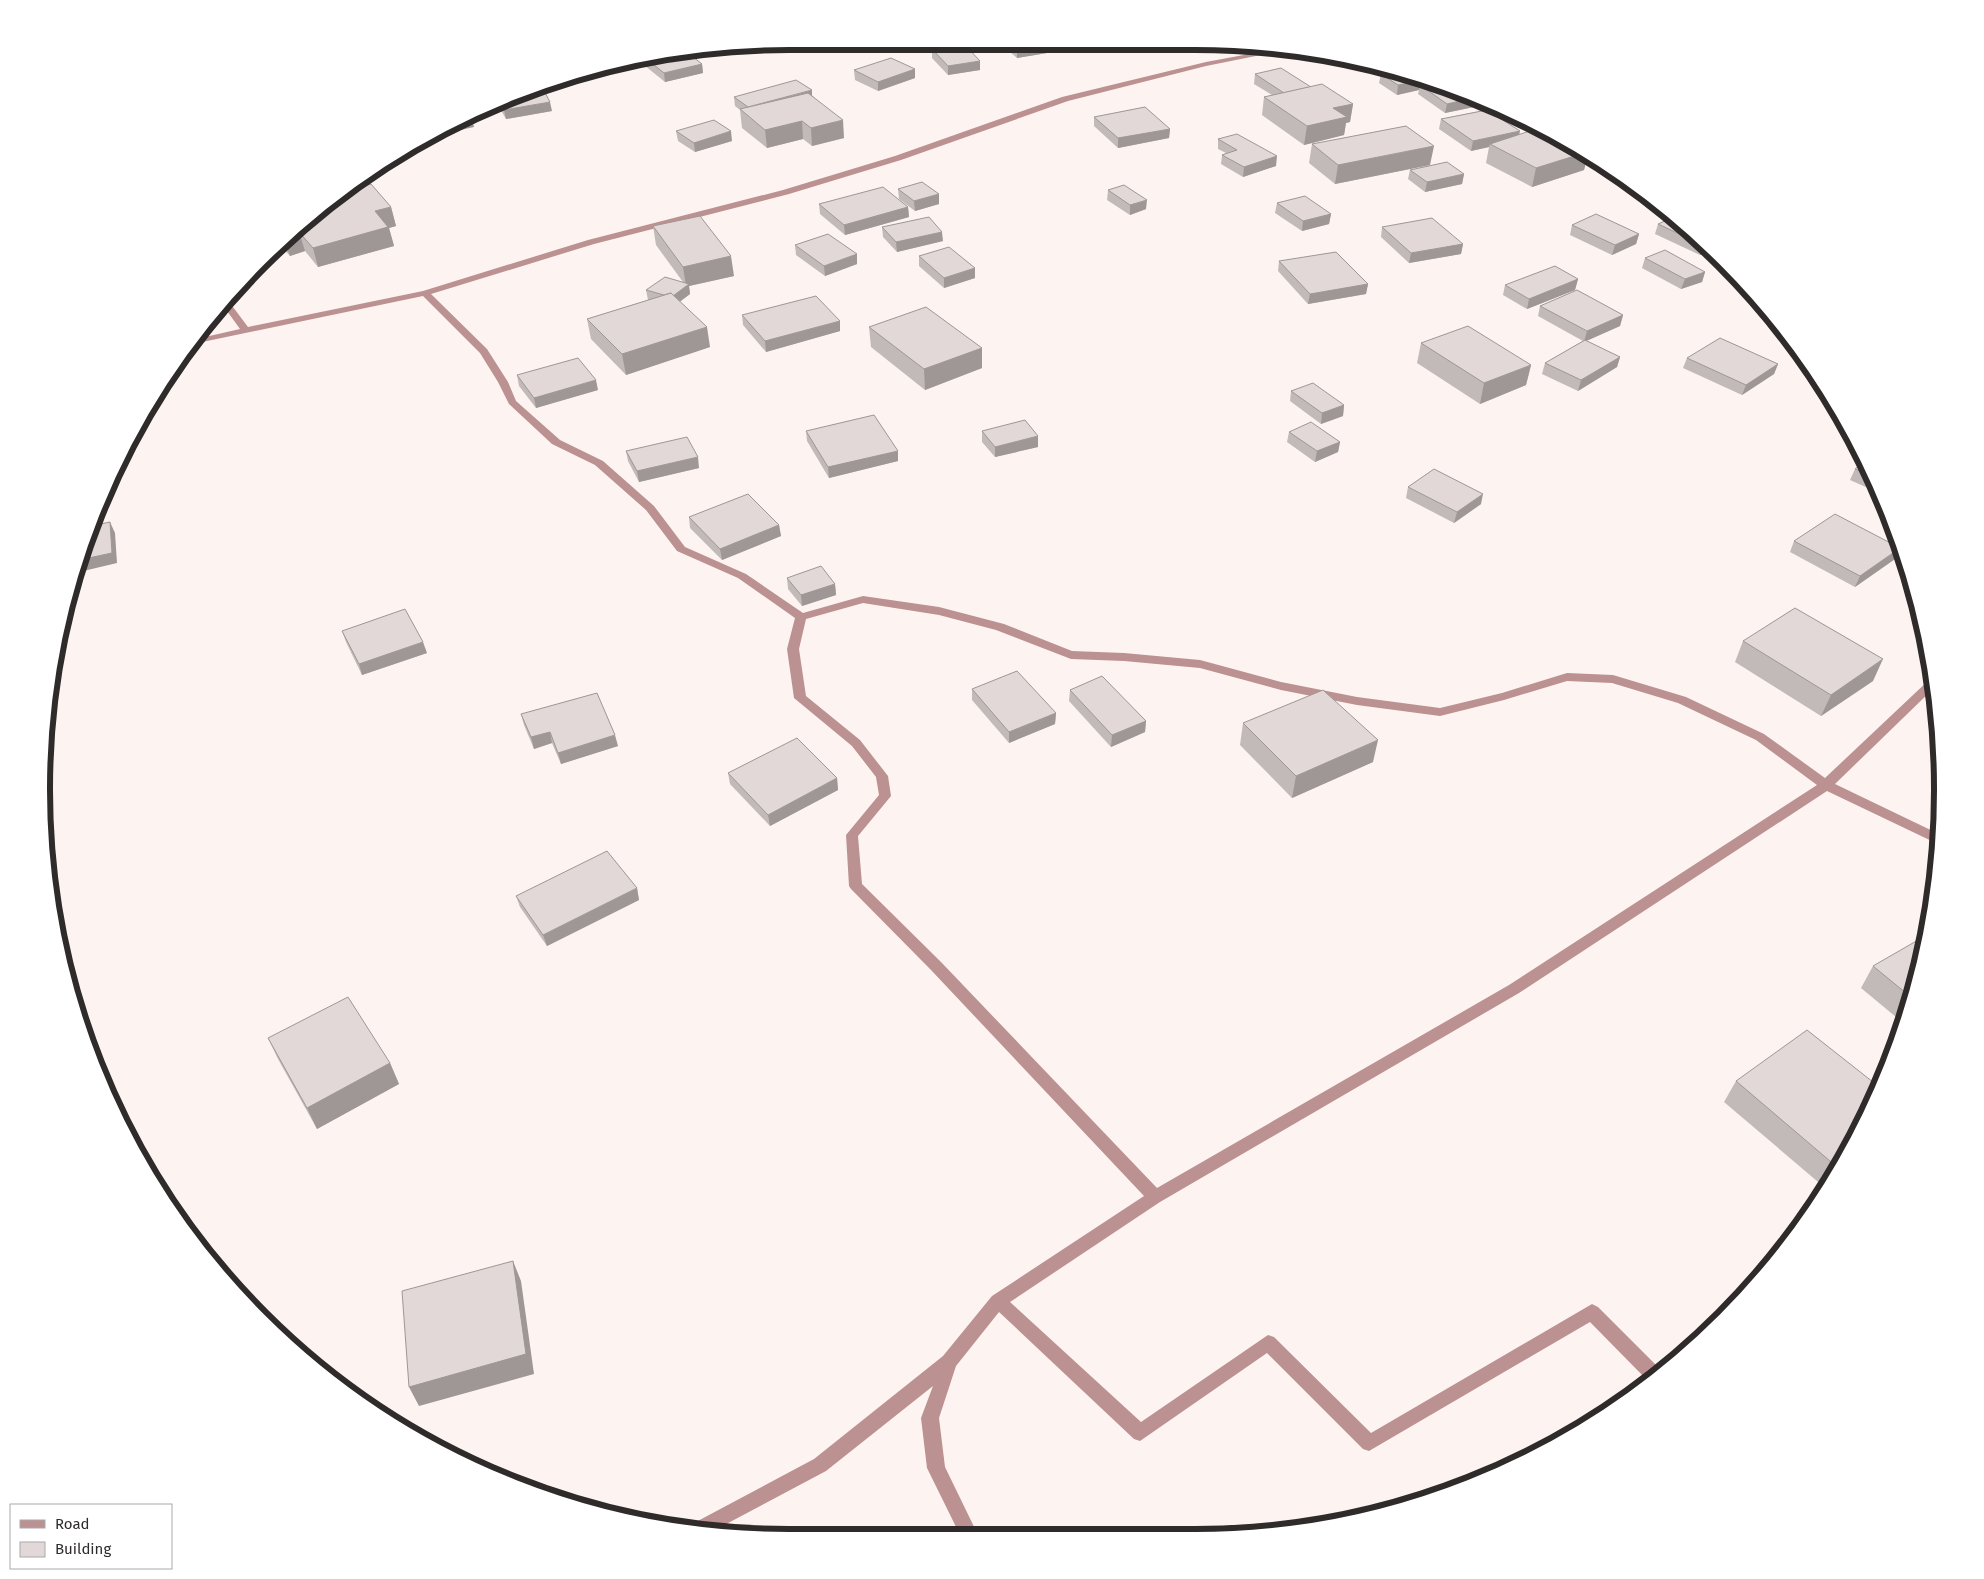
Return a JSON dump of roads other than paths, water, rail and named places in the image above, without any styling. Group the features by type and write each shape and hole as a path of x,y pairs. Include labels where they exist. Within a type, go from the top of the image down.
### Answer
{"street":[{"path":"202,340 425,293 591,242 786,192 870,167 1065,99 1206,64 1262,54"},
{"path":"425,293 484,351 503,382 512,402 556,442 599,463 650,508 681,550 742,576 801,617"},
{"path":"230,307 246,330"},
{"path":"801,617 864,599 939,611 1000,627 1071,655 1124,657 1200,664 1281,686 1357,701 1440,712 1568,678 1613,679 1682,700 1760,736 1826,785 1932,837"},
{"path":"801,617 793,649 800,698 856,743 882,776 885,796 852,835 856,886 936,966 1155,1197"},
{"path":"709,1524 820,1465 949,1362 998,1301 1155,1197 1514,989 1826,785 1927,688"},
{"path":"998,1301 1140,1433 1268,1343 1369,1443 1592,1312 1650,1372"},
{"path":"949,1362 930,1418 936,1468 966,1529"}]}
